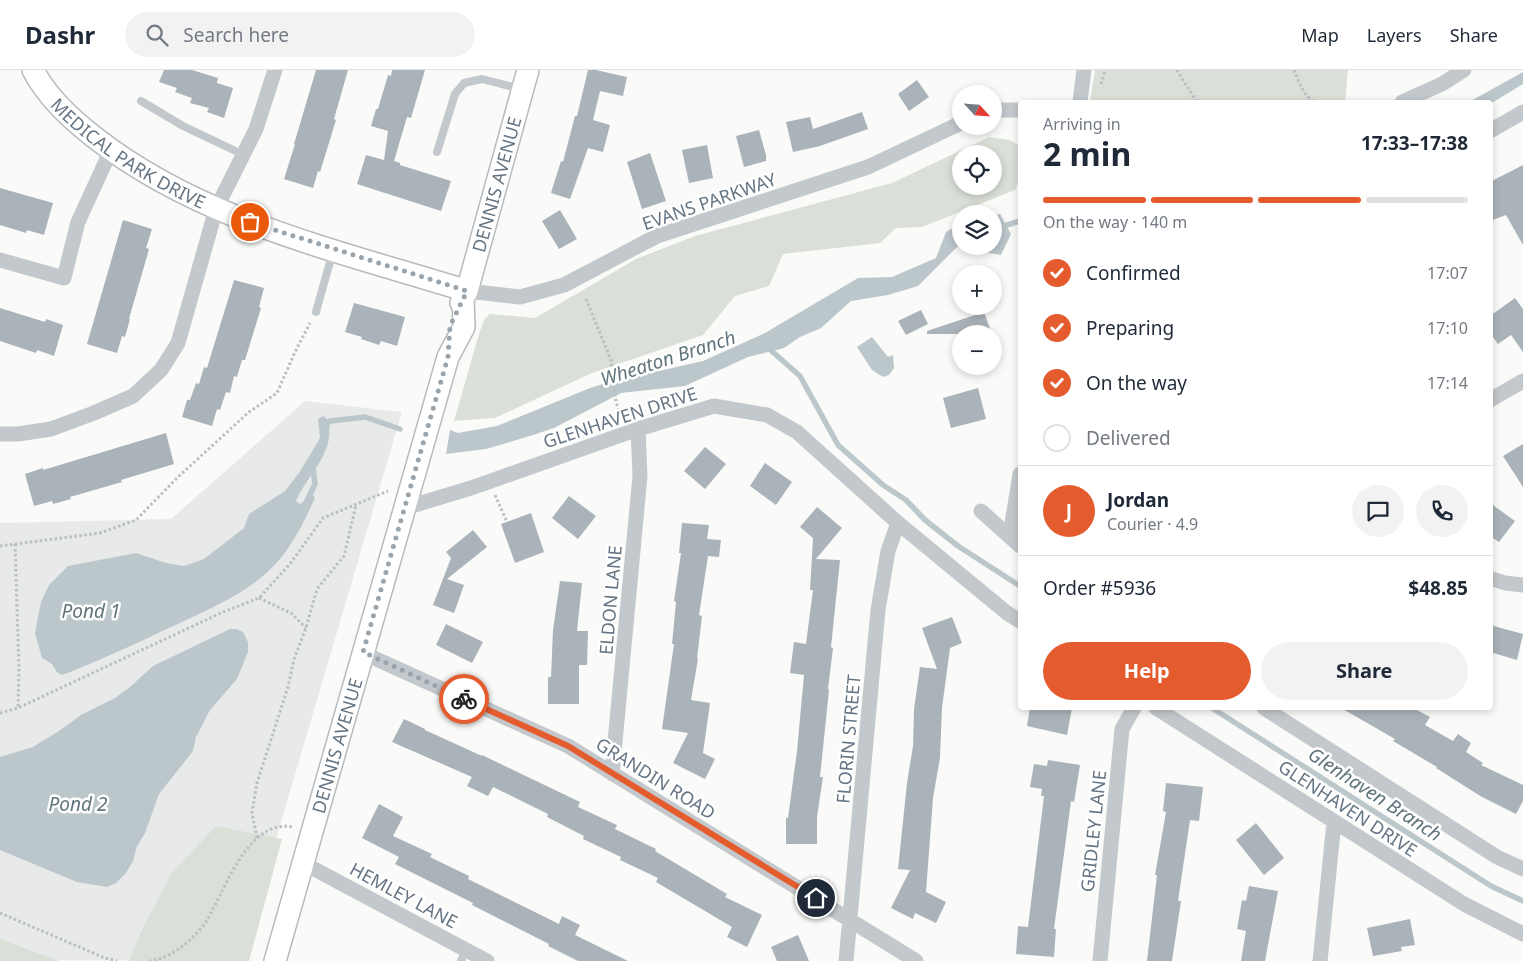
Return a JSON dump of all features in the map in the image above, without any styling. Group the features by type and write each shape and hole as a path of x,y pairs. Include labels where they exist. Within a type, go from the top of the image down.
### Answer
{"street":[{"name":"MEDICAL PARK DRIVE","path":"33,70 52,98 72,119 111,150 141,170 216,209 266,228 465,295"},
{"path":"0,434 18,434 51,429 94,413 133,396 162,370 178,342 216,209 256,128 275,70"},
{"path":"1080,100 1084,70"},
{"path":"1406,100 1442,84 1464,70"},
{"name":"DENNIS AVENUE","path":"274,961 448,357 464,328 465,295 525,80"},
{"path":"1002,110 1018,110"},
{"path":"1493,129 1523,112"},
{"name":"EVANS PARKWAY","path":"465,295 520,297 564,285 657,236 868,167 952,127"},
{"path":"0,260 64,278 78,222 111,150"},
{"path":"1493,398 1523,381"},
{"name":"GLENHAVEN DRIVE","path":"405,508 492,481 638,429 714,406 767,415 797,432 898,523 1018,620"},
{"name":"ELDON LANE","path":"612,774 640,476 638,429"},
{"path":"1015,541 1018,501"},
{"path":"981,511 1015,541"},
{"name":"FLORIN STREET","path":"846,961 878,610 888,551 898,523"},
{"path":"1493,579 1505,583 1523,585"},
{"name":"GRANDIN ROAD","path":"363,652 568,746 851,919 916,961"},
{"name":"GRIDLEY LANE","path":"1100,961 1122,729 1133,710"},
{"name":"GLENHAVEN DRIVE","path":"1159,710 1464,904 1523,934"},
{"path":"1267,710 1497,857 1523,869"},
{"path":"1320,961 1334,822"},
{"name":"HEMLEY LANE","path":"303,863 463,955 487,961"}],"lane":[{"path":"437,152 455,94 464,83 482,79 525,80"},
{"path":"141,101 183,126 244,155"},
{"path":"316,312 333,250"}],"path":[{"path":"1177,70 1196,100"},
{"path":"1294,70 1302,89 1311,100"},
{"path":"586,299 611,360 616,402"},
{"path":"0,546 100,533 136,520 178,477 249,412 277,393 295,352 316,312"},
{"path":"492,481 496,498 507,522"},
{"path":"0,713 18,708 223,612 259,598 290,564 323,518 394,489"},
{"path":"257,838 252,814 256,783 288,687 294,659 306,628 317,590 344,556 356,504"},
{"path":"15,544 19,669 18,708"},
{"path":"259,598 291,613 306,628"},
{"path":"149,961 158,960 181,948 204,925 243,852 257,838 273,828 287,826 312,831"},
{"path":"0,913 104,958 117,961"}],"shaded area":[{"path":"1095,70 1348,70 1345,100 1090,100"},
{"path":"989,137 1009,140 1018,145 1018,182 1015,190 977,205 952,205 952,215 922,227 896,228 880,243 783,254 769,286 735,296 703,335 592,373 495,418 454,421 479,334 484,320 490,314 535,318 636,259 695,236 892,183 952,155 952,195 1002,195 1002,145 972,145"},
{"path":"305,401 402,412 240,961 0,960 0,523 171,519"},
{"path":"216,826 282,839 249,961 129,961 143,928 171,874"},
{"path":"0,939 59,961 0,961"}],"water":[{"path":"1523,72 1523,84 1493,102 1493,100 1473,100"},
{"path":"1002,218 1011,234 1002,253"},
{"path":"952,228 952,252 918,286 888,295 851,301 821,328 800,337 784,348 748,357 685,386 621,393 554,428 530,436 486,449 446,454 450,430 458,433 497,426 590,388 629,376 703,361 765,333 858,278 892,277 936,258 946,232"},
{"path":"872,337 888,357 893,355 894,368 889,375 883,377 872,370 857,347"},
{"name":"Pond 1","path":"323,416 330,421 327,446 296,501 300,504 313,495 315,498 290,545 268,572 228,600 132,646 68,673 61,675 52,664 42,658 35,633 41,602 49,585 68,566 136,553 166,563 184,566 204,559 244,528 249,514 285,491 299,473 320,438 318,419"},
{"name":"Pond 2","path":"230,629 237,629 243,632 248,642 248,652 237,679 210,710 196,737 193,751 159,794 145,833 137,846 133,861 126,873 116,883 107,887 77,882 0,850 0,757 33,747 81,715 115,698 153,666"}],"building":[{"path":"164,70 192,70 218,78 217,83 233,88 224,118 207,112 209,108 190,103 192,98 175,92 177,88 159,82"},
{"path":"316,70 348,70 334,119 336,120 320,172 318,171 313,188 284,179"},
{"path":"392,70 425,70 411,118 407,117 394,161 400,163 400,165 451,181 441,211 357,184 366,155 384,160 388,131 371,126 388,75 391,76"},
{"path":"588,70 627,77 623,96 600,91 593,120 610,125 603,152 588,148 570,199 551,193 561,161 563,162 575,116 577,116"},
{"path":"917,80 929,97 909,111 898,94"},
{"path":"862,112 868,129 820,146 793,152 786,122 810,117 813,129"},
{"path":"759,130 766,161 744,167 736,136"},
{"path":"707,145 713,178 689,183 682,150"},
{"path":"650,153 666,201 642,209 627,162"},
{"path":"1523,165 1523,245 1506,215 1493,220 1493,180"},
{"path":"0,188 53,203 44,235 27,230 26,233 0,225"},
{"path":"560,210 577,239 559,249 542,221"},
{"path":"123,220 152,229 146,248 149,249 125,337 122,336 117,353 87,344"},
{"path":"234,280 264,288 259,307 261,308 245,360 242,360 237,377 234,376 230,393 226,392 220,410 217,409 212,426 182,417 187,400 190,400 196,383 199,384 204,367 207,368"},
{"path":"1515,298 1523,309 1523,352 1511,335 1498,344 1493,337 1493,314"},
{"path":"354,303 405,317 397,346 381,341 379,345 345,332"},
{"path":"0,308 45,322 46,319 63,325 54,356 37,350 36,353 0,341"},
{"path":"921,310 928,324 906,335 898,321"},
{"path":"975,315 985,315 989,325 952,325 952,334 927,334 927,331"},
{"path":"978,388 986,419 951,428 943,398"},
{"path":"166,433 174,464 70,497 71,499 53,504 52,501 34,506 25,474"},
{"path":"1523,444 1523,487 1503,456"},
{"path":"705,447 726,464 705,489 684,471"},
{"path":"765,463 792,482 776,505 750,486"},
{"path":"569,496 596,516 578,539 552,518"},
{"path":"1493,505 1515,521 1499,542 1493,538"},
{"path":"817,507 842,528 816,559 840,560 820,777 823,777 817,817 817,844 786,844 786,818 788,818 797,751 804,675 790,673 794,642 806,644 813,590 810,590 813,538 800,527"},
{"path":"531,513 544,552 515,563 501,524"},
{"path":"682,523 709,525 707,539 721,540 719,557 708,556 699,615 702,616 698,659 691,700 710,703 703,753 715,759 705,779 673,763 688,733 662,729 674,644 672,644 676,602 674,601 681,553 679,553"},
{"path":"473,530 487,547 447,579 464,585 454,613 433,605 451,558 446,552"},
{"path":"560,581 582,583 577,631 588,631 587,665 579,665 579,704 548,704 548,677 551,677 553,630"},
{"path":"952,617 962,643 950,648 942,708 940,758 933,798 926,892 946,902 936,923 915,913 913,919 891,908 910,870 898,869 913,746 914,709 920,667 937,669 922,628"},
{"path":"446,624 483,642 472,663 436,645"},
{"path":"1493,626 1523,634 1517,660 1493,653"},
{"path":"1030,710 1072,710 1067,735 1027,726"},
{"path":"1344,710 1417,710 1430,717 1425,725 1453,741 1458,734 1471,743 1466,752 1483,763 1481,765 1523,785 1523,801 1516,814 1482,797 1393,741 1395,739"},
{"path":"404,719 580,802 578,807 617,825 615,829 656,849 655,851 727,894 725,897 762,915 747,947 727,937 732,927 656,882 658,878 620,860 621,857 583,839 584,836 547,817 548,814 493,787 488,796 467,786 472,777 392,742"},
{"path":"1048,760 1080,765 1074,802 1071,801 1054,929 1056,929 1054,957 1016,954 1018,926 1028,927 1044,796 1041,796 1042,789 1030,787 1034,764 1047,766"},
{"path":"1166,783 1203,787 1199,821 1190,820 1178,901 1181,901 1172,961 1147,961 1157,875 1155,875 1166,812 1163,811"},
{"path":"379,804 403,817 393,836 432,854 430,857 469,876 468,879 559,924 562,916 580,925 575,935 628,961 578,961 472,905 473,903 395,864 399,857 362,838"},
{"path":"1256,823 1284,858 1264,875 1236,840"},
{"path":"1249,886 1278,891 1265,961 1241,961 1246,931 1237,929 1242,900 1246,901"},
{"path":"1410,919 1415,945 1401,947 1402,951 1373,956 1367,928"},
{"path":"798,935 809,961 777,961 771,947"}],"waterway":[{"name":"Wheaton Branch","path":"1002,227 1018,222"},
{"name":"Glenhaven Branch","path":"766,346 800,376 838,445 883,485 906,500 925,520 958,546 1018,585"},
{"name":"Wheaton Branch","path":"325,425 330,421 365,417 400,429"},
{"name":"Wheaton Branch","path":"304,507 315,484 313,467"},
{"name":"Glenhaven Branch","path":"1215,710 1491,886 1523,901"}],"way so far":[{"path":"250,222 333,250 467,291 450,326 448,357 363,652 464,699"}],"route":[{"path":"464,699 568,746 816,898"}]}
